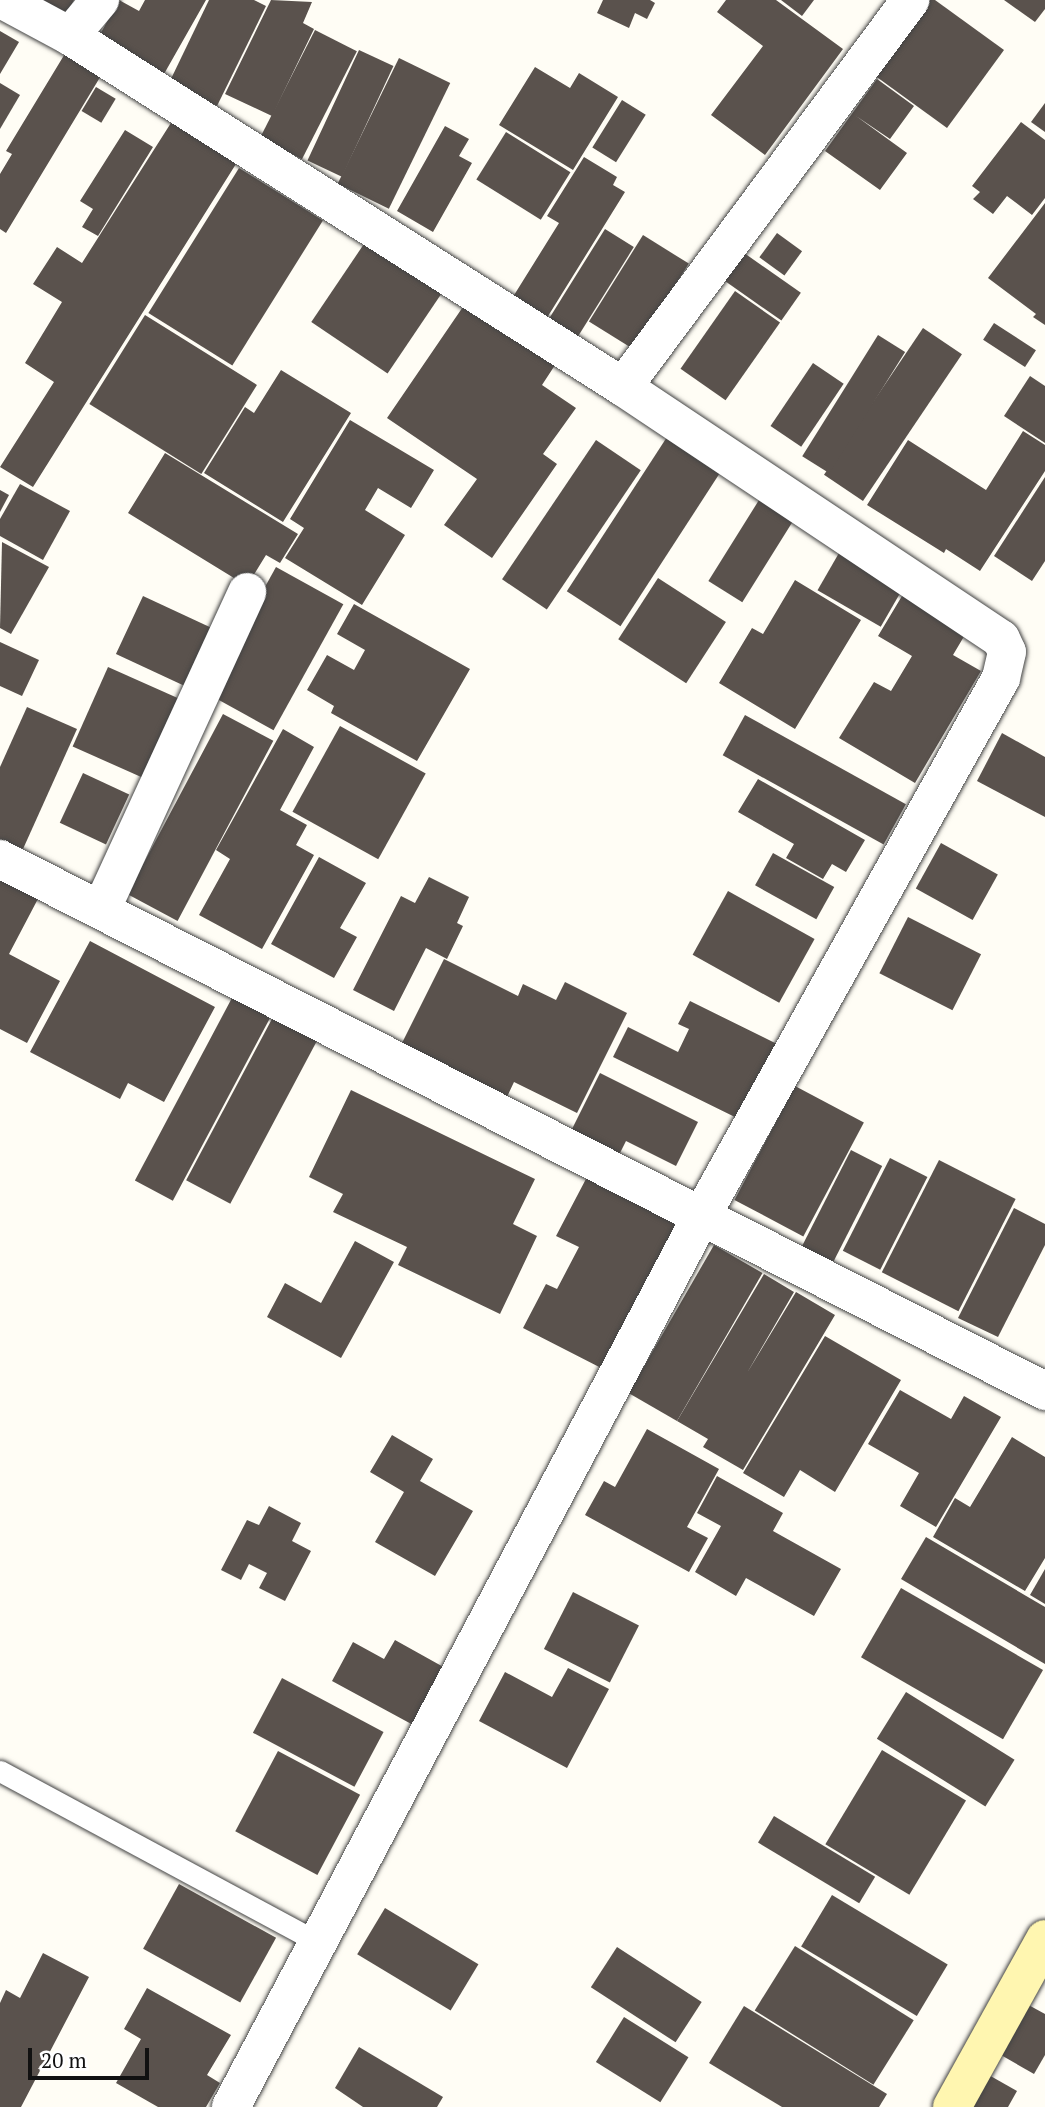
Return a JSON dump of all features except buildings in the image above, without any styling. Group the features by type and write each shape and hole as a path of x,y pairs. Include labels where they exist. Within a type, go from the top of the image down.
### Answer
{"main road":[{"path":"952,2107 1045,1939"}],"street":[{"path":"3,0 70,36 623,387 1001,639 1007,652 1002,678 702,1215 231,2107"},
{"path":"70,36 100,0"},
{"path":"623,387 910,0"},
{"path":"101,910 247,592"},
{"path":"0,859 1045,1391"}],"lane":[{"path":"0,1771 318,1942"}]}
